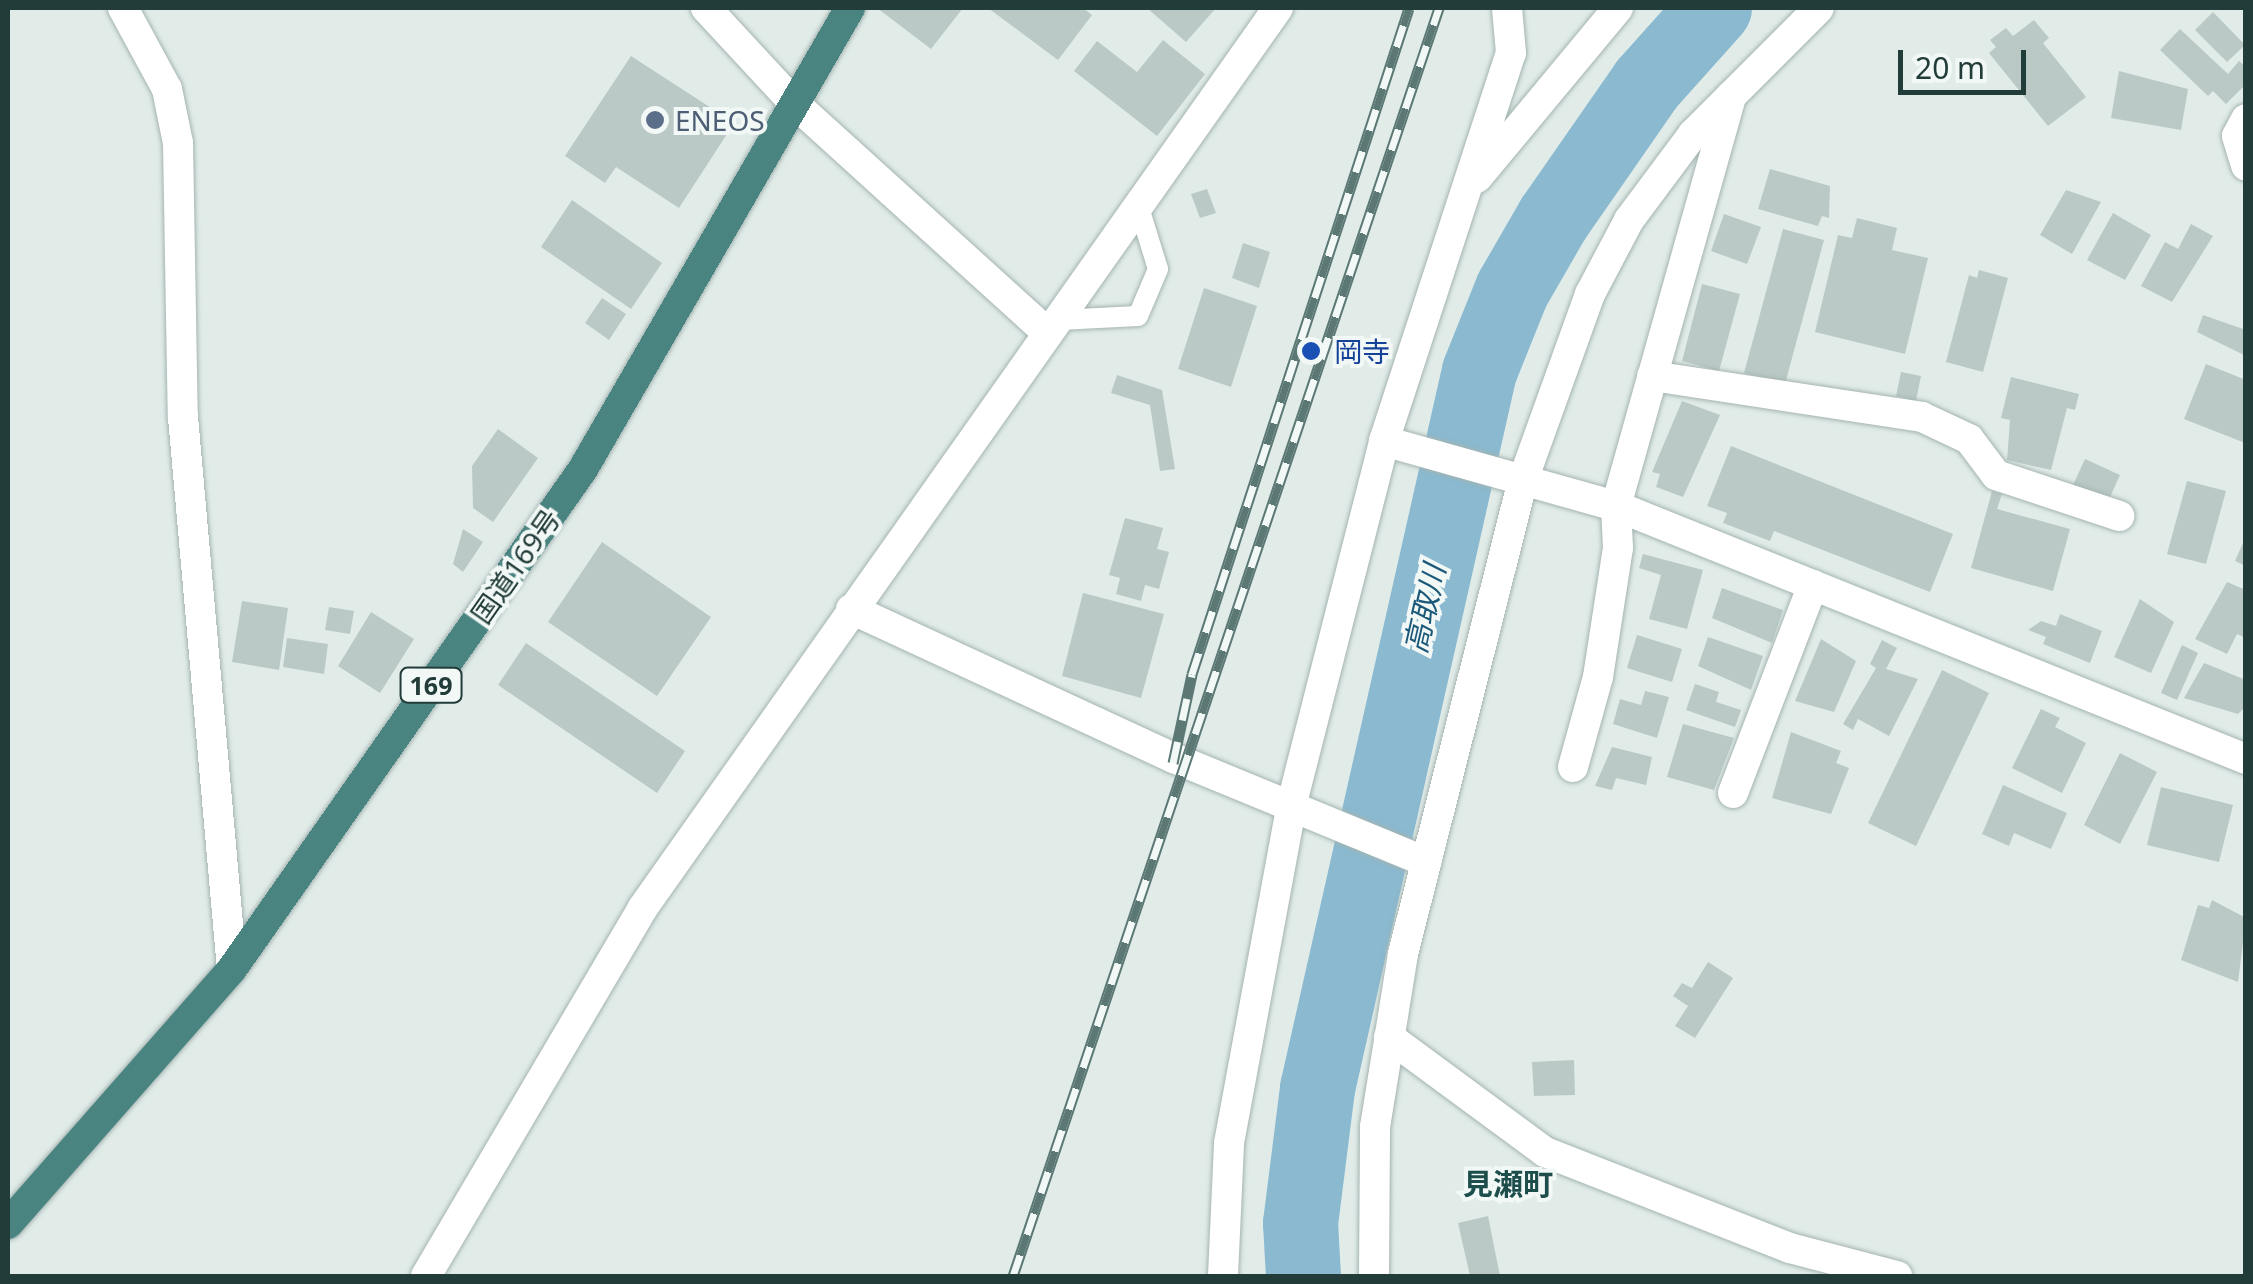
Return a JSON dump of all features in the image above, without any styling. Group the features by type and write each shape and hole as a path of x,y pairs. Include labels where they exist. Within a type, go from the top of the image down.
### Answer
{"highway":[{"name":"国道169号","path":"8,1224 232,970 583,469 770,154 794,103 850,8"}],"street":[{"path":"123,8 167,89 178,143 183,417 232,970"},
{"path":"706,8 794,103 1053,326"},
{"path":"426,1276 642,909 1053,326 1140,212 1278,8"},
{"path":"1223,1276 1230,1143 1292,803 1391,444 1511,53 1507,8"},
{"path":"1466,192 1618,8"},
{"path":"1374,1276 1375,1127 1389,1037 1420,860 1513,478 1590,294 1629,220 1733,90 1819,8"},
{"path":"1573,767 1598,677 1618,548 1616,506 1733,90"},
{"path":"2246,119 2237,136 2246,166"},
{"path":"1652,376 1922,418 1970,439 1996,475 2119,516"},
{"path":"1391,444 1616,506 2246,758"},
{"path":"1733,793 1814,585"},
{"path":"851,609 1174,758 1292,803 1420,860"},
{"path":"1389,1037 1545,1152 1790,1248 1896,1276"}],"lane":[{"path":"1053,326 1138,316 1158,269 1140,212"}],"building":[{"path":"877,8 963,8 931,49"},
{"path":"988,8 1083,8 1092,15 1058,60"},
{"path":"1147,8 1216,8 1186,42"},
{"path":"2213,12 2245,45 2227,62 2195,30"},
{"path":"2034,20 2049,38 2043,43 2086,97 2048,126 1989,53 1996,47 1990,40 2006,28 2013,36"},
{"path":"2180,29 2228,74 2239,61 2246,67 2246,84 2226,104 2213,91 2208,96 2160,50"},
{"path":"1163,40 1205,74 1157,136 1074,71 1097,41 1137,72"},
{"path":"631,56 722,115 727,134 679,208 616,167 605,183 565,156"},
{"path":"2119,71 2188,89 2181,130 2111,118"},
{"path":"1770,169 1830,186 1829,218 1822,216 1818,226 1758,209"},
{"path":"1207,189 1216,213 1200,218 1191,194"},
{"path":"2066,190 2101,202 2072,254 2040,235"},
{"path":"572,200 662,263 631,309 541,247"},
{"path":"2113,213 2151,235 2125,280 2087,260"},
{"path":"1724,214 1761,227 1747,264 1711,251"},
{"path":"1857,218 1897,228 1892,250 1928,258 1905,354 1815,332 1838,235 1852,238"},
{"path":"2191,224 2213,236 2172,302 2141,286 2165,242 2178,249"},
{"path":"1783,229 1824,240 1785,384 1744,373"},
{"path":"1243,243 1270,252 1259,288 1232,278"},
{"path":"1979,270 2008,278 1983,372 1946,362 1969,275 1977,278"},
{"path":"1702,284 1740,294 1719,371 1682,361"},
{"path":"1204,288 1257,306 1231,387 1178,369"},
{"path":"602,298 626,314 609,340 585,323"},
{"path":"2203,315 2246,330 2244,355 2197,332"},
{"path":"2206,364 2246,380 2245,443 2184,419"},
{"path":"1901,372 1921,376 1916,401 1896,396"},
{"path":"1117,375 1162,390 1175,469 1160,471 1150,405 1111,393"},
{"path":"2011,377 2079,394 2075,410 2067,408 2051,470 2007,460 2010,420 2001,418"},
{"path":"1682,401 1720,415 1683,497 1656,487 1660,474 1652,472"},
{"path":"498,429 538,458 493,522 473,508 472,466"},
{"path":"1731,446 1953,534 1930,592 1774,531 1770,541 1723,523 1727,513 1707,506"},
{"path":"2085,459 2120,475 2110,497 2073,485"},
{"path":"2187,481 2226,491 2206,564 2167,554"},
{"path":"1992,491 2002,494 1997,509 2070,529 2053,591 1971,568"},
{"path":"1125,518 1163,528 1157,549 1169,552 1159,589 1145,585 1141,601 1116,594 1120,578 1109,575"},
{"path":"463,529 483,542 463,572 453,564"},
{"path":"2246,536 2246,566 2235,561"},
{"path":"602,542 711,617 657,696 548,622"},
{"path":"1643,554 1703,570 1687,629 1649,619 1661,575 1639,568"},
{"path":"2227,582 2246,590 2246,638 2237,634 2227,654 2195,639"},
{"path":"1722,588 1783,610 1772,643 1712,618"},
{"path":"1083,593 1164,614 1141,698 1062,676"},
{"path":"2140,599 2174,622 2151,673 2114,657"},
{"path":"242,601 288,608 279,670 232,662"},
{"path":"329,607 354,611 350,634 325,630"},
{"path":"371,612 414,639 380,693 338,666"},
{"path":"2060,614 2102,631 2090,663 2043,644 2046,637 2028,630 2041,621 2056,626"},
{"path":"1637,635 1682,649 1672,682 1627,668"},
{"path":"1708,637 1763,656 1751,690 1698,666"},
{"path":"287,638 328,644 324,674 283,667"},
{"path":"1821,639 1856,661 1834,712 1795,701"},
{"path":"1882,640 1897,648 1886,669 1918,679 1889,736 1858,719 1853,730 1843,724 1876,668 1870,664"},
{"path":"526,643 685,751 657,793 498,685"},
{"path":"2182,645 2198,653 2177,700 2161,693"},
{"path":"2204,663 2246,680 2246,706 2238,714 2184,698"},
{"path":"1942,670 1989,693 1916,846 1868,823"},
{"path":"1695,684 1719,692 1716,702 1741,710 1735,727 1686,710"},
{"path":"1645,691 1669,697 1657,738 1613,724 1620,699 1641,705"},
{"path":"2041,709 2060,718 2055,727 2086,743 2062,793 2012,768"},
{"path":"1683,724 1734,738 1714,790 1667,777"},
{"path":"1791,732 1841,751 1836,763 1849,768 1831,814 1772,798"},
{"path":"1612,747 1652,757 1646,785 1616,778 1612,790 1595,786"},
{"path":"2120,753 2157,772 2120,844 2084,825"},
{"path":"2003,785 2067,813 2051,849 2014,833 2009,846 1982,834"},
{"path":"2161,787 2233,805 2219,862 2147,845"},
{"path":"2212,900 2246,918 2238,982 2181,960 2198,905 2209,908"},
{"path":"1708,962 1733,978 1695,1038 1675,1026 1688,1006 1673,996 1682,983 1692,988"},
{"path":"1574,1060 1575,1095 1534,1096 1532,1062"},
{"path":"1488,1216 1500,1276 1470,1276 1458,1223"}],"waterway":[{"name":"高取川","path":"1303,1276 1300,1223 1317,1088 1479,371 1512,289 1553,218 1646,84 1714,8"}],"railway":[{"path":"1173,763 1192,674 1409,8"},
{"path":"1013,1276 1439,8"}],"place":[{"name":"ENEOS","path":"655,120"},
{"name":"岡寺","path":"1311,351"}],"district":[{"name":"見瀬町","path":"1508,1184"}]}
